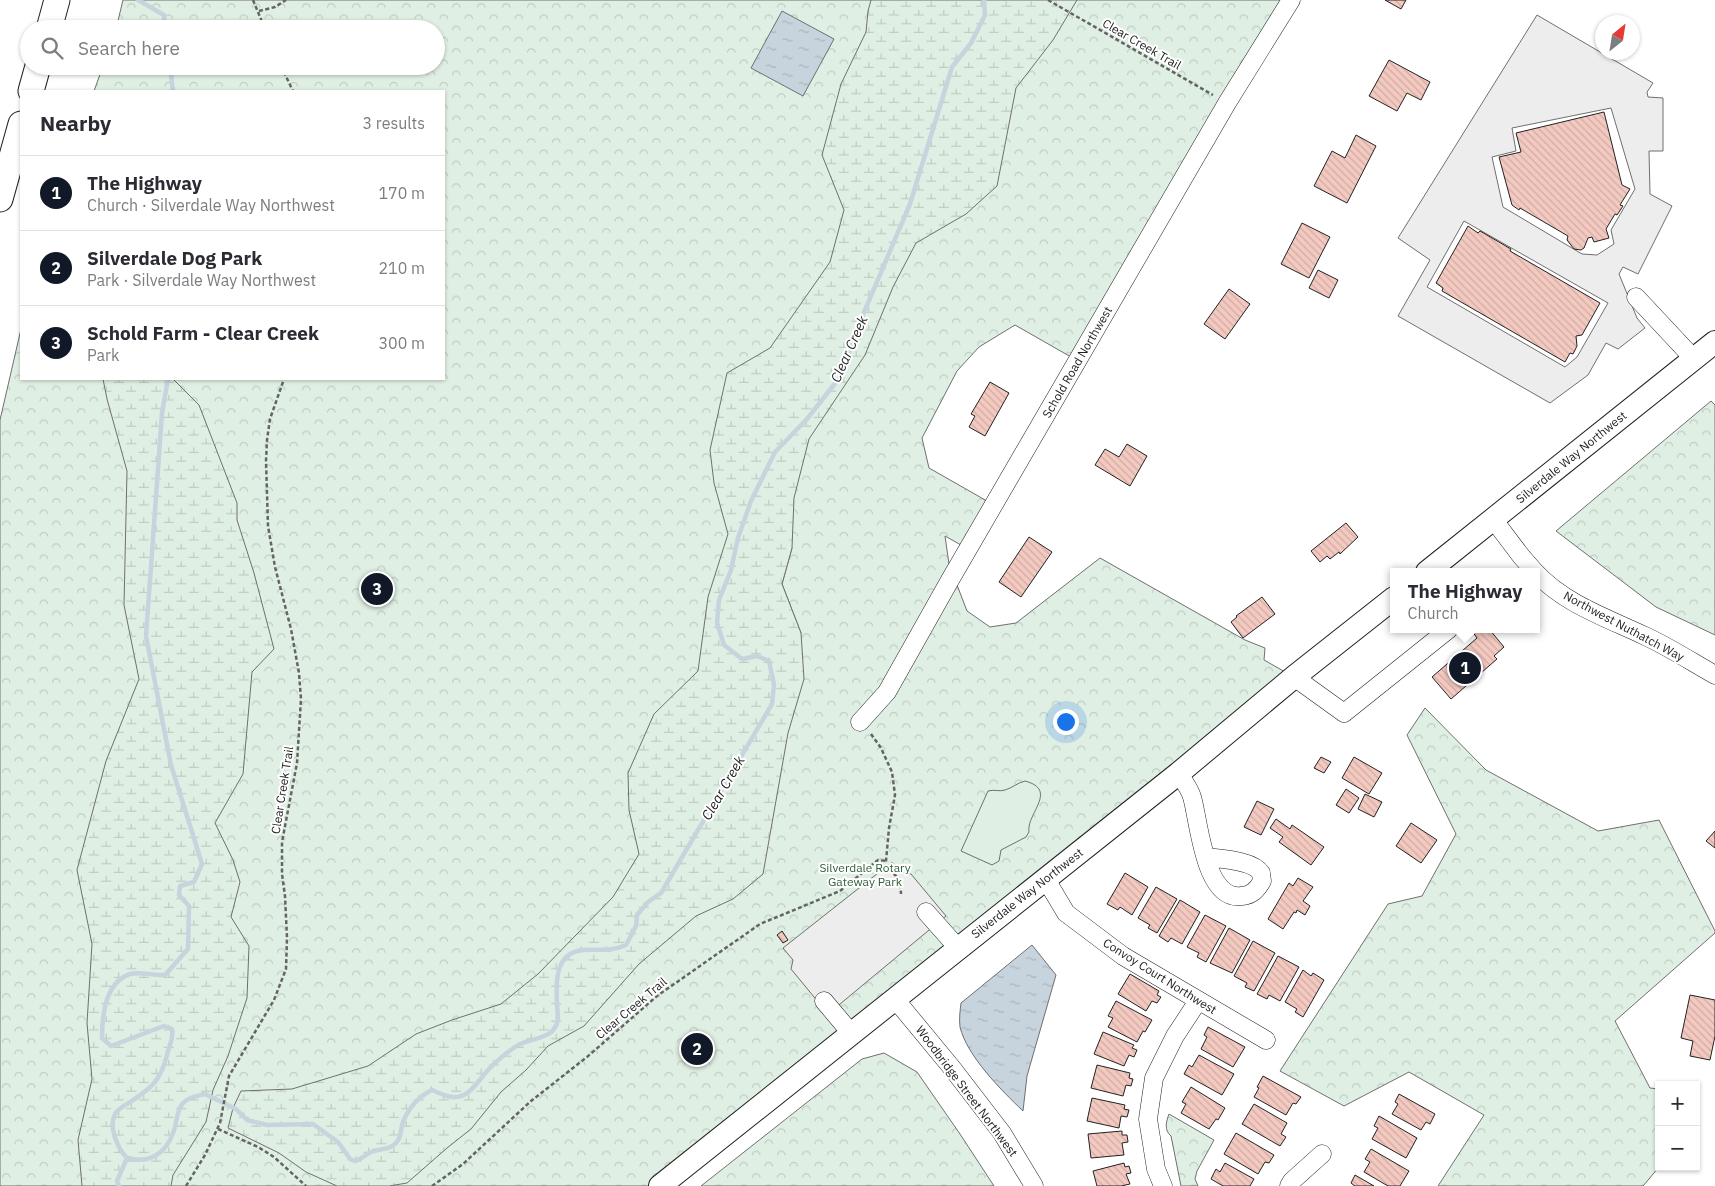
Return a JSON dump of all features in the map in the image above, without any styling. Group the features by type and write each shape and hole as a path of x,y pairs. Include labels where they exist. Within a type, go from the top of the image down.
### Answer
{"highway":[{"path":"51,20 57,0"},
{"path":"31,90 35,75"},
{"path":"0,199 20,128"}],"main road":[{"name":"Silverdale Way Northwest","path":"1432,568 1715,342"},
{"name":"Silverdale Way Northwest","path":"660,1186 1045,878 1179,774 1294,677 1390,601"}],"street":[{"name":"Schold Road Northwest","path":"860,722 887,692 1227,103 1291,0"},
{"path":"1636,297 1694,359"},
{"name":"Northwest Nuthatch Way","path":"1494,519 1530,568"},
{"name":"Northwest Nuthatch Way","path":"1540,577 1558,592 1581,606 1647,637 1715,675"},
{"path":"1294,677 1344,713 1444,633"},
{"path":"1179,774 1192,795 1206,857"},
{"name":"Convoy Court Northwest","path":"1045,878 1066,913 1123,956 1266,1040"},
{"path":"926,912 958,948"},
{"name":"Woodbridge Street Northwest","path":"895,999 1002,1133 1034,1186"},
{"path":"824,1001 851,1033"},
{"path":"1163,1186 1156,1169 1148,1119 1154,1078 1175,1036 1198,1001"},
{"path":"1289,1186 1292,1181 1322,1154"}],"path":[{"path":"253,0 262,20"},
{"path":"259,12 275,7 286,0"},
{"name":"Clear Creek Trail","path":"1048,0 1227,103"},
{"path":"285,75 293,90"},
{"name":"Clear Creek Trail","path":"186,1186 218,1129 227,1084 232,1070 274,1000 286,968 287,938 282,874 282,842 297,763 301,700 299,672 291,629 275,567 268,526 266,461 266,440 270,419 284,380"},
{"path":"860,722 881,748 892,772 895,794 889,828 886,866 900,880 901,894"},
{"name":"Clear Creek Trail","path":"432,1186 463,1164 531,1101 588,1057 657,996 760,924 840,890 878,860 886,861"},
{"path":"218,1129 258,1147 274,1157 306,1186"}],"green space":[{"name":"Silverdale Rotary Gateway Park","path":"123,0 1291,0 1078,361 1015,325 979,347 957,371 922,438 929,468 994,505 968,549 945,536 949,564 967,611 990,627 1016,623 1100,558 1245,640 1265,648 1264,660 1294,677 660,1186 0,1186 0,420 20,333 20,380 445,380 445,90 94,90 100,75 445,75 445,20 118,20","holes":["792,548 782,584 801,633 733,623"]},
{"path":"871,0 1077,0 1053,40 1016,88 997,186 966,214 916,243 893,287 865,355 809,439 794,498 792,548 782,584 801,633 804,679 788,733 763,874 733,899 696,916 639,964 584,1026 548,1046 526,1070 501,1092 471,1129 407,1183 389,1186 337,1186 306,1172 279,1153 228,1128 233,1108 241,1091 292,1089 368,1066 416,1034 501,1004 538,974 613,897 639,854 629,810 628,773 654,714 698,671 708,597 728,534 714,483 710,450 727,373 770,348 830,262 844,210 822,155 841,84 866,32"},
{"path":"103,380 174,380 199,405 237,503 237,520 254,573 274,649 252,672 243,774 215,823 233,860 240,882 231,917 249,946 247,998 228,1056 213,1090 206,1122 173,1175 171,1186 82,1186 78,1140 92,1079 87,1023 92,944 77,870 106,761 139,679 124,605 127,471"},
{"path":"1711,401 1715,405 1715,635 1656,607 1556,531"},
{"path":"1425,708 1486,770 1598,831 1659,820 1715,933 1615,1021 1650,1088 1655,1089 1656,1171 1643,1186 1438,1186 1484,1115 1409,1072 1344,1106 1280,1071 1388,904 1422,896 1456,834 1407,735"},
{"path":"1025,781 1035,785 1040,790 1039,803 1026,837 1001,850 999,861 992,865 961,851 988,791 1005,790"},
{"path":"884,1053 917,1072 994,1186 701,1186 862,1059"},
{"path":"1169,1114 1214,1140 1197,1171 1195,1179 1198,1186 1181,1186 1171,1136 1166,1129"}],"shaded area":[{"path":"1537,15 1595,49 1595,60 1614,60 1653,83 1647,92 1648,97 1663,98 1663,151 1649,151 1650,194 1672,206 1638,274 1623,267 1619,274 1637,318 1645,328 1618,349 1606,343 1588,375 1550,403 1398,316 1430,260 1398,238","holes":["1611,108 1635,189 1611,230 1614,244 1597,255 1582,254 1503,207 1492,157 1516,151 1512,128","1464,221 1608,303 1577,357 1565,367 1427,287"]},
{"path":"892,862 901,872 911,874 946,916 828,1014 791,969 793,960 783,948"}],"water":[{"path":"782,11 834,39 803,96 751,68"},
{"path":"1032,945 1056,975 1027,1076 1023,1111 995,1083 977,1061 964,1038 960,1027 960,1015 961,1003"}],"building":[{"path":"1385,0 1406,0 1401,9"},
{"path":"1389,60 1430,82 1421,100 1407,93 1397,111 1369,96"},
{"path":"1604,112 1622,185 1630,189 1620,205 1623,206 1617,215 1615,214 1606,229 1609,238 1594,242 1592,237 1588,238 1584,248 1581,250 1574,249 1567,240 1568,236 1512,205 1499,157 1521,152 1516,133"},
{"path":"1356,135 1376,146 1347,203 1314,186 1332,151 1345,158"},
{"path":"1302,223 1330,237 1309,278 1281,264"},
{"path":"1468,226 1511,249 1510,251 1600,303 1582,335 1576,336 1577,346 1573,354 1570,353 1565,362 1442,291 1443,288 1436,283"},
{"path":"1318,270 1338,280 1329,298 1309,288"},
{"path":"1229,289 1250,304 1225,339 1204,324"},
{"path":"990,382 1009,393 985,436 969,427 975,416 971,414"},
{"path":"1127,444 1147,456 1130,486 1095,465 1105,449 1119,457"},
{"path":"1346,523 1358,537 1340,554 1339,552 1330,559 1327,556 1320,562 1311,551"},
{"path":"1029,537 1052,552 1021,597 999,582"},
{"path":"1262,597 1275,614 1243,638 1231,622 1236,616"},
{"path":"1473,633 1492,633 1504,647 1494,656 1497,659 1451,699 1432,677 1477,638"},
{"path":"1321,757 1331,762 1324,773 1314,768"},
{"path":"1354,757 1382,773 1369,794 1342,778"},
{"path":"1346,789 1359,798 1349,813 1336,805"},
{"path":"1365,794 1382,802 1374,817 1358,809"},
{"path":"1257,801 1274,809 1261,835 1244,827"},
{"path":"1276,819 1290,829 1292,825 1324,847 1311,865 1279,842 1283,837 1270,828"},
{"path":"1411,823 1437,840 1421,863 1396,846"},
{"path":"1715,831 1715,848 1706,841"},
{"path":"1125,873 1148,887 1132,915 1120,907 1118,910 1107,904"},
{"path":"1298,878 1313,887 1303,901 1310,906 1305,915 1297,910 1296,913 1294,912 1283,929 1268,919 1289,883 1293,886"},
{"path":"1156,887 1177,899 1157,933 1148,928 1150,925 1138,918"},
{"path":"1180,900 1200,912 1182,944 1171,938 1168,942 1159,936"},
{"path":"1205,915 1226,926 1206,962 1197,957 1199,953 1187,947"},
{"path":"1229,928 1250,940 1232,973 1210,963"},
{"path":"782,931 788,940 783,943 777,935"},
{"path":"1253,941 1275,953 1254,991 1245,987 1247,983 1234,976"},
{"path":"1278,956 1299,967 1280,1001 1269,995 1267,999 1257,994"},
{"path":"1303,970 1311,976 1313,973 1324,980 1303,1017 1295,1012 1297,1009 1285,1002"},
{"path":"1130,974 1159,991 1157,995 1161,997 1157,1003 1152,1001 1146,1011 1118,994"},
{"path":"1690,995 1715,1000 1715,1036 1710,1060 1690,1056 1693,1041 1681,1038"},
{"path":"1116,1001 1152,1020 1137,1042 1108,1027 1113,1018 1108,1016"},
{"path":"1208,1027 1245,1047 1233,1067 1201,1049 1207,1037 1204,1035"},
{"path":"1103,1032 1134,1045 1132,1048 1137,1050 1134,1057 1129,1055 1124,1066 1094,1054"},
{"path":"1199,1055 1234,1074 1222,1095 1184,1074 1189,1065 1192,1067"},
{"path":"1097,1065 1130,1073 1129,1078 1133,1079 1131,1086 1126,1085 1123,1096 1091,1088"},
{"path":"1263,1076 1301,1097 1296,1104 1293,1103 1286,1115 1254,1097"},
{"path":"1191,1087 1225,1108 1218,1120 1216,1119 1209,1129 1181,1113 1186,1104 1182,1102"},
{"path":"1399,1094 1435,1114 1430,1124 1426,1122 1421,1130 1392,1114 1398,1104 1395,1102"},
{"path":"1092,1098 1125,1105 1124,1109 1129,1110 1127,1117 1121,1116 1119,1128 1087,1121"},
{"path":"1254,1104 1287,1123 1281,1134 1286,1137 1280,1146 1242,1124"},
{"path":"1379,1116 1417,1138 1406,1158 1372,1139 1378,1128 1374,1126"},
{"path":"1122,1131 1122,1135 1127,1135 1128,1142 1122,1143 1124,1155 1091,1158 1088,1134"},
{"path":"1236,1133 1274,1155 1269,1163 1265,1162 1258,1174 1224,1154"},
{"path":"1371,1149 1409,1171 1400,1186 1388,1186 1364,1172 1370,1162 1365,1159"},
{"path":"1124,1163 1125,1167 1129,1166 1131,1173 1126,1174 1130,1184 1097,1186 1093,1171"},
{"path":"1225,1163 1254,1179 1250,1186 1223,1186 1211,1179 1216,1169 1220,1172"},
{"path":"1355,1175 1374,1186 1355,1186 1351,1183"}],"waterway":[{"path":"138,0 164,15 164,20"},
{"name":"Clear Creek","path":"127,1158 135,1160 149,1159 160,1152 170,1141 179,1110 183,1103 190,1098 205,1094 236,1109 247,1120 267,1125 313,1124 338,1142 350,1159 355,1161 373,1151 390,1147 399,1139 403,1122 408,1112 422,1096 432,1090 453,1097 465,1094 472,1089 492,1066 512,1049 552,1032 558,1019 557,977 560,967 572,953 583,950 610,949 626,945 636,926 637,915 648,902 661,893 772,704 774,685 769,661 757,656 742,659 724,645 717,623 719,600 731,570 738,538 751,501 775,452 807,419 840,377 862,317 910,204 952,67 971,43 985,15 984,0"},
{"path":"171,75 173,90"},
{"path":"127,1158 115,1138 113,1119 119,1110 146,1091 159,1076 172,1039 172,1029 164,1026 111,1046 102,1038 104,1010 110,992 122,978 134,973 165,975 188,949 189,906 179,895 180,886 194,882 202,864 171,765 146,636 162,413 168,380"},
{"name":"Clear Creek","path":"119,1186 117,1181 127,1158"}],"place":[{"name":"Schold Farm - Clear Creek","path":"377,589"},
{"name":"The Highway","path":"1465,668"},
{"name":"Silverdale Dog Park","path":"697,1049"}]}
